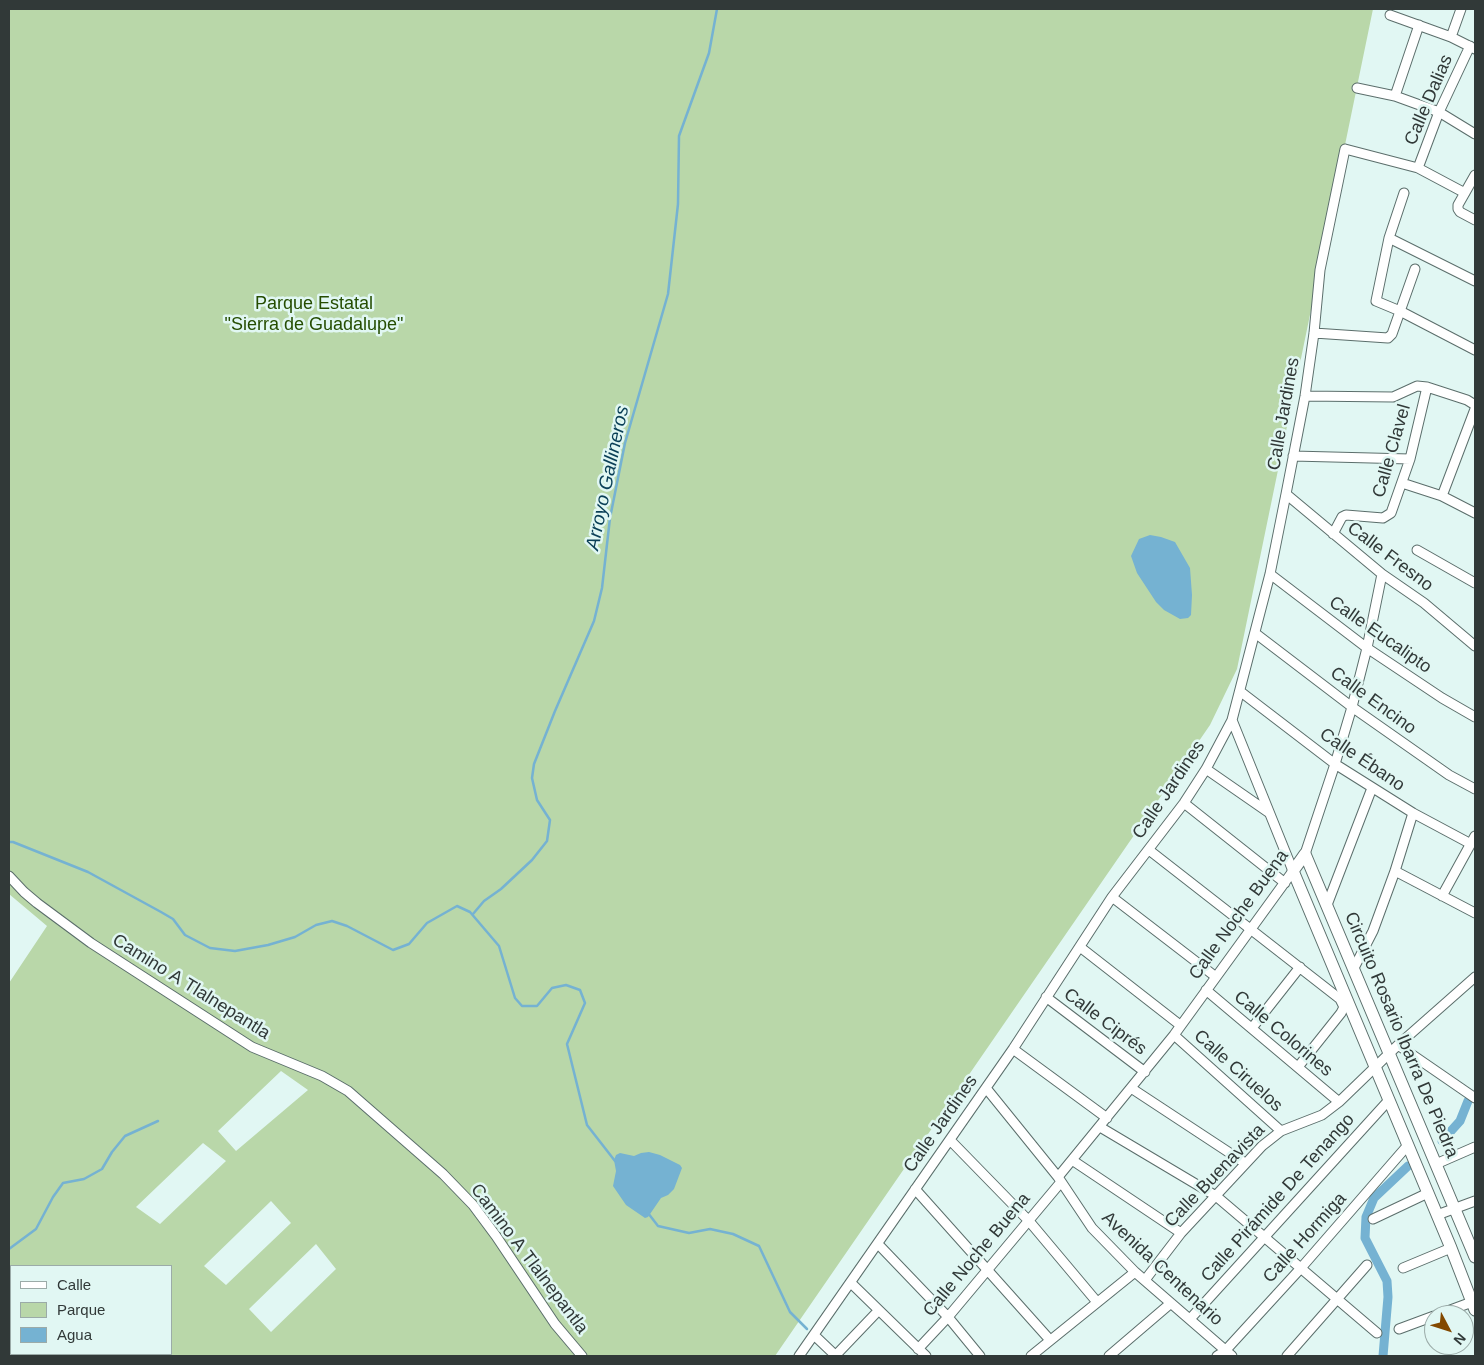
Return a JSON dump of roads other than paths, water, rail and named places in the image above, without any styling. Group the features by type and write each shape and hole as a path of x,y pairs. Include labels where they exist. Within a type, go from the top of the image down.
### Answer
{"main road":[{"name":"Calle Noche Buena","path":"1293,871 1305,854"},
{"name":"Circuito Rosario Ibarra De Piedra","path":"1305,854 1475,1257"},
{"path":"1293,871 1474,1305"}],"street":[{"path":"1450,37 1461,9"},
{"path":"1390,16 1420,25 1473,48"},
{"path":"1395,96 1420,25"},
{"name":"Calle Dalias","path":"1418,168 1439,112 1473,48"},
{"path":"1357,88 1395,96 1439,112 1475,134"},
{"name":"Calle Jardines","path":"798,1356 851,1283 1013,1049 1112,897 1184,803 1206,769 1232,720 1241,692 1270,574 1286,494 1314,333 1320,270 1345,149 1418,168"},
{"path":"1418,168 1465,193"},
{"path":"1475,174 1458,209 1475,220"},
{"path":"1404,193 1389,238 1376,301 1379,304 1400,311 1475,350"},
{"path":"1389,238 1475,281"},
{"path":"1314,333 1388,338 1392,334 1415,269"},
{"path":"1304,396 1393,397 1417,386 1427,387 1475,404"},
{"name":"Calle Clavel","path":"1333,534 1342,518 1346,515 1387,517 1391,513 1410,459 1427,387"},
{"path":"1442,496 1475,409"},
{"path":"1293,456 1410,459"},
{"path":"1402,483 1442,496 1475,513"},
{"name":"Calle Fresno","path":"1286,494 1382,574 1424,603 1475,646"},
{"path":"1417,550 1475,583"},
{"name":"Calle Eucalipto","path":"1270,574 1367,648 1442,698 1475,717"},
{"name":"Calle Noche Buena","path":"1305,854 1352,707 1367,648 1382,574"},
{"name":"Calle Encino","path":"1255,632 1352,707 1448,775 1475,789"},
{"name":"Calle Ébano","path":"1241,692 1335,764 1372,788 1413,813 1473,840"},
{"path":"1232,720 1293,871"},
{"path":"1206,769 1269,812"},
{"path":"1327,905 1372,788"},
{"path":"1184,803 1285,883"},
{"path":"1354,968 1373,931 1395,871 1413,813"},
{"path":"1442,896 1473,840"},
{"path":"1149,850 1340,999 1344,1007 1341,1013 1298,1067"},
{"name":"Calle Noche Buena","path":"918,1349 948,1317 1029,1221 1072,1160 1174,1035 1293,871"},
{"path":"1395,871 1475,913"},
{"name":"Camino A Tlalnepantla","path":"9,876 37,903 91,943 252,1047 322,1076 348,1091 443,1174 473,1206 496,1236 555,1324 582,1356"},
{"path":"1112,897 1216,977"},
{"name":"Calle Ciruelos","path":"1080,947 1180,1025"},
{"path":"1252,1028 1300,967"},
{"name":"Calle Buenavista","path":"1145,1280 1182,1233 1262,1146 1280,1131 1322,1115 1339,1102 1389,1053 1475,977"},
{"name":"Calle Colorines","path":"1206,990 1339,1102"},
{"name":"Calle Ciprés","path":"1046,997 1145,1072"},
{"name":"Calle Ciruelos","path":"1174,1035 1280,1131"},
{"path":"1398,1045 1475,1098"},
{"path":"1013,1049 1107,1118"},
{"name":"Avenida Centenario","path":"986,1088 1060,1179 1092,1228 1135,1272 1229,1354"},
{"path":"1131,1088 1245,1163"},
{"name":"Calle Pirámide De Tenango","path":"1190,1319 1389,1100"},
{"path":"1100,1127 1216,1196 1376,1332"},
{"path":"950,1140 1029,1221 1097,1302"},
{"name":"Calle Hormiga","path":"1217,1356 1229,1354 1408,1145"},
{"path":"1436,1164 1475,1147"},
{"path":"1072,1160 1182,1233"},
{"path":"915,1189 1050,1340"},
{"path":"1373,1219 1428,1193"},
{"path":"1437,1215 1475,1201"},
{"path":"878,1244 948,1317 980,1356"},
{"path":"1403,1268 1451,1248"},
{"path":"1287,1356 1367,1265"},
{"path":"1031,1356 1135,1272"},
{"path":"851,1283 926,1356"},
{"path":"1109,1356 1171,1303"},
{"path":"814,1335 836,1356 878,1311"},
{"path":"1400,1329 1424,1320"}],"water":[{"path":"1150,535 1175,542 1190,568 1192,595 1191,615 1188,618 1180,619 1164,610 1156,602 1137,573 1131,556 1139,539"},
{"path":"649,1152 660,1155 680,1165 682,1168 674,1189 668,1195 661,1198 648,1217 645,1218 626,1205 613,1186 616,1171 614,1160 616,1155 620,1153 634,1156"}],"waterway":[{"name":"Arroyo Gallineros","path":"473,914 484,901 501,889 532,860 547,841 550,820 537,800 532,778 534,764 594,621 602,588 610,518 625,443 668,294 678,204 679,136 709,53 717,9"},
{"path":"9,842 88,872 173,919 185,935 210,948 235,951 268,945 295,937 316,925 332,921 347,926 393,950 409,944 427,923 457,906 470,912 499,946 515,998 522,1006 537,1006 552,988 566,985 580,990 585,1003 567,1044 587,1125 615,1161"},
{"path":"1442,1141 1460,1121 1468,1101"},
{"path":"9,1249 36,1229 53,1197 63,1183 84,1179 102,1169 112,1152 125,1136 158,1121"},
{"path":"1383,1356 1388,1297 1387,1281 1365,1238 1366,1217 1374,1198 1408,1166"},
{"path":"648,1213 658,1226 689,1233 710,1229 733,1234 759,1246 790,1312 807,1329"}],"park label":[{"name":"Parque Estatal \"Sierra de Guadalupe\"","path":"314,314"}]}
